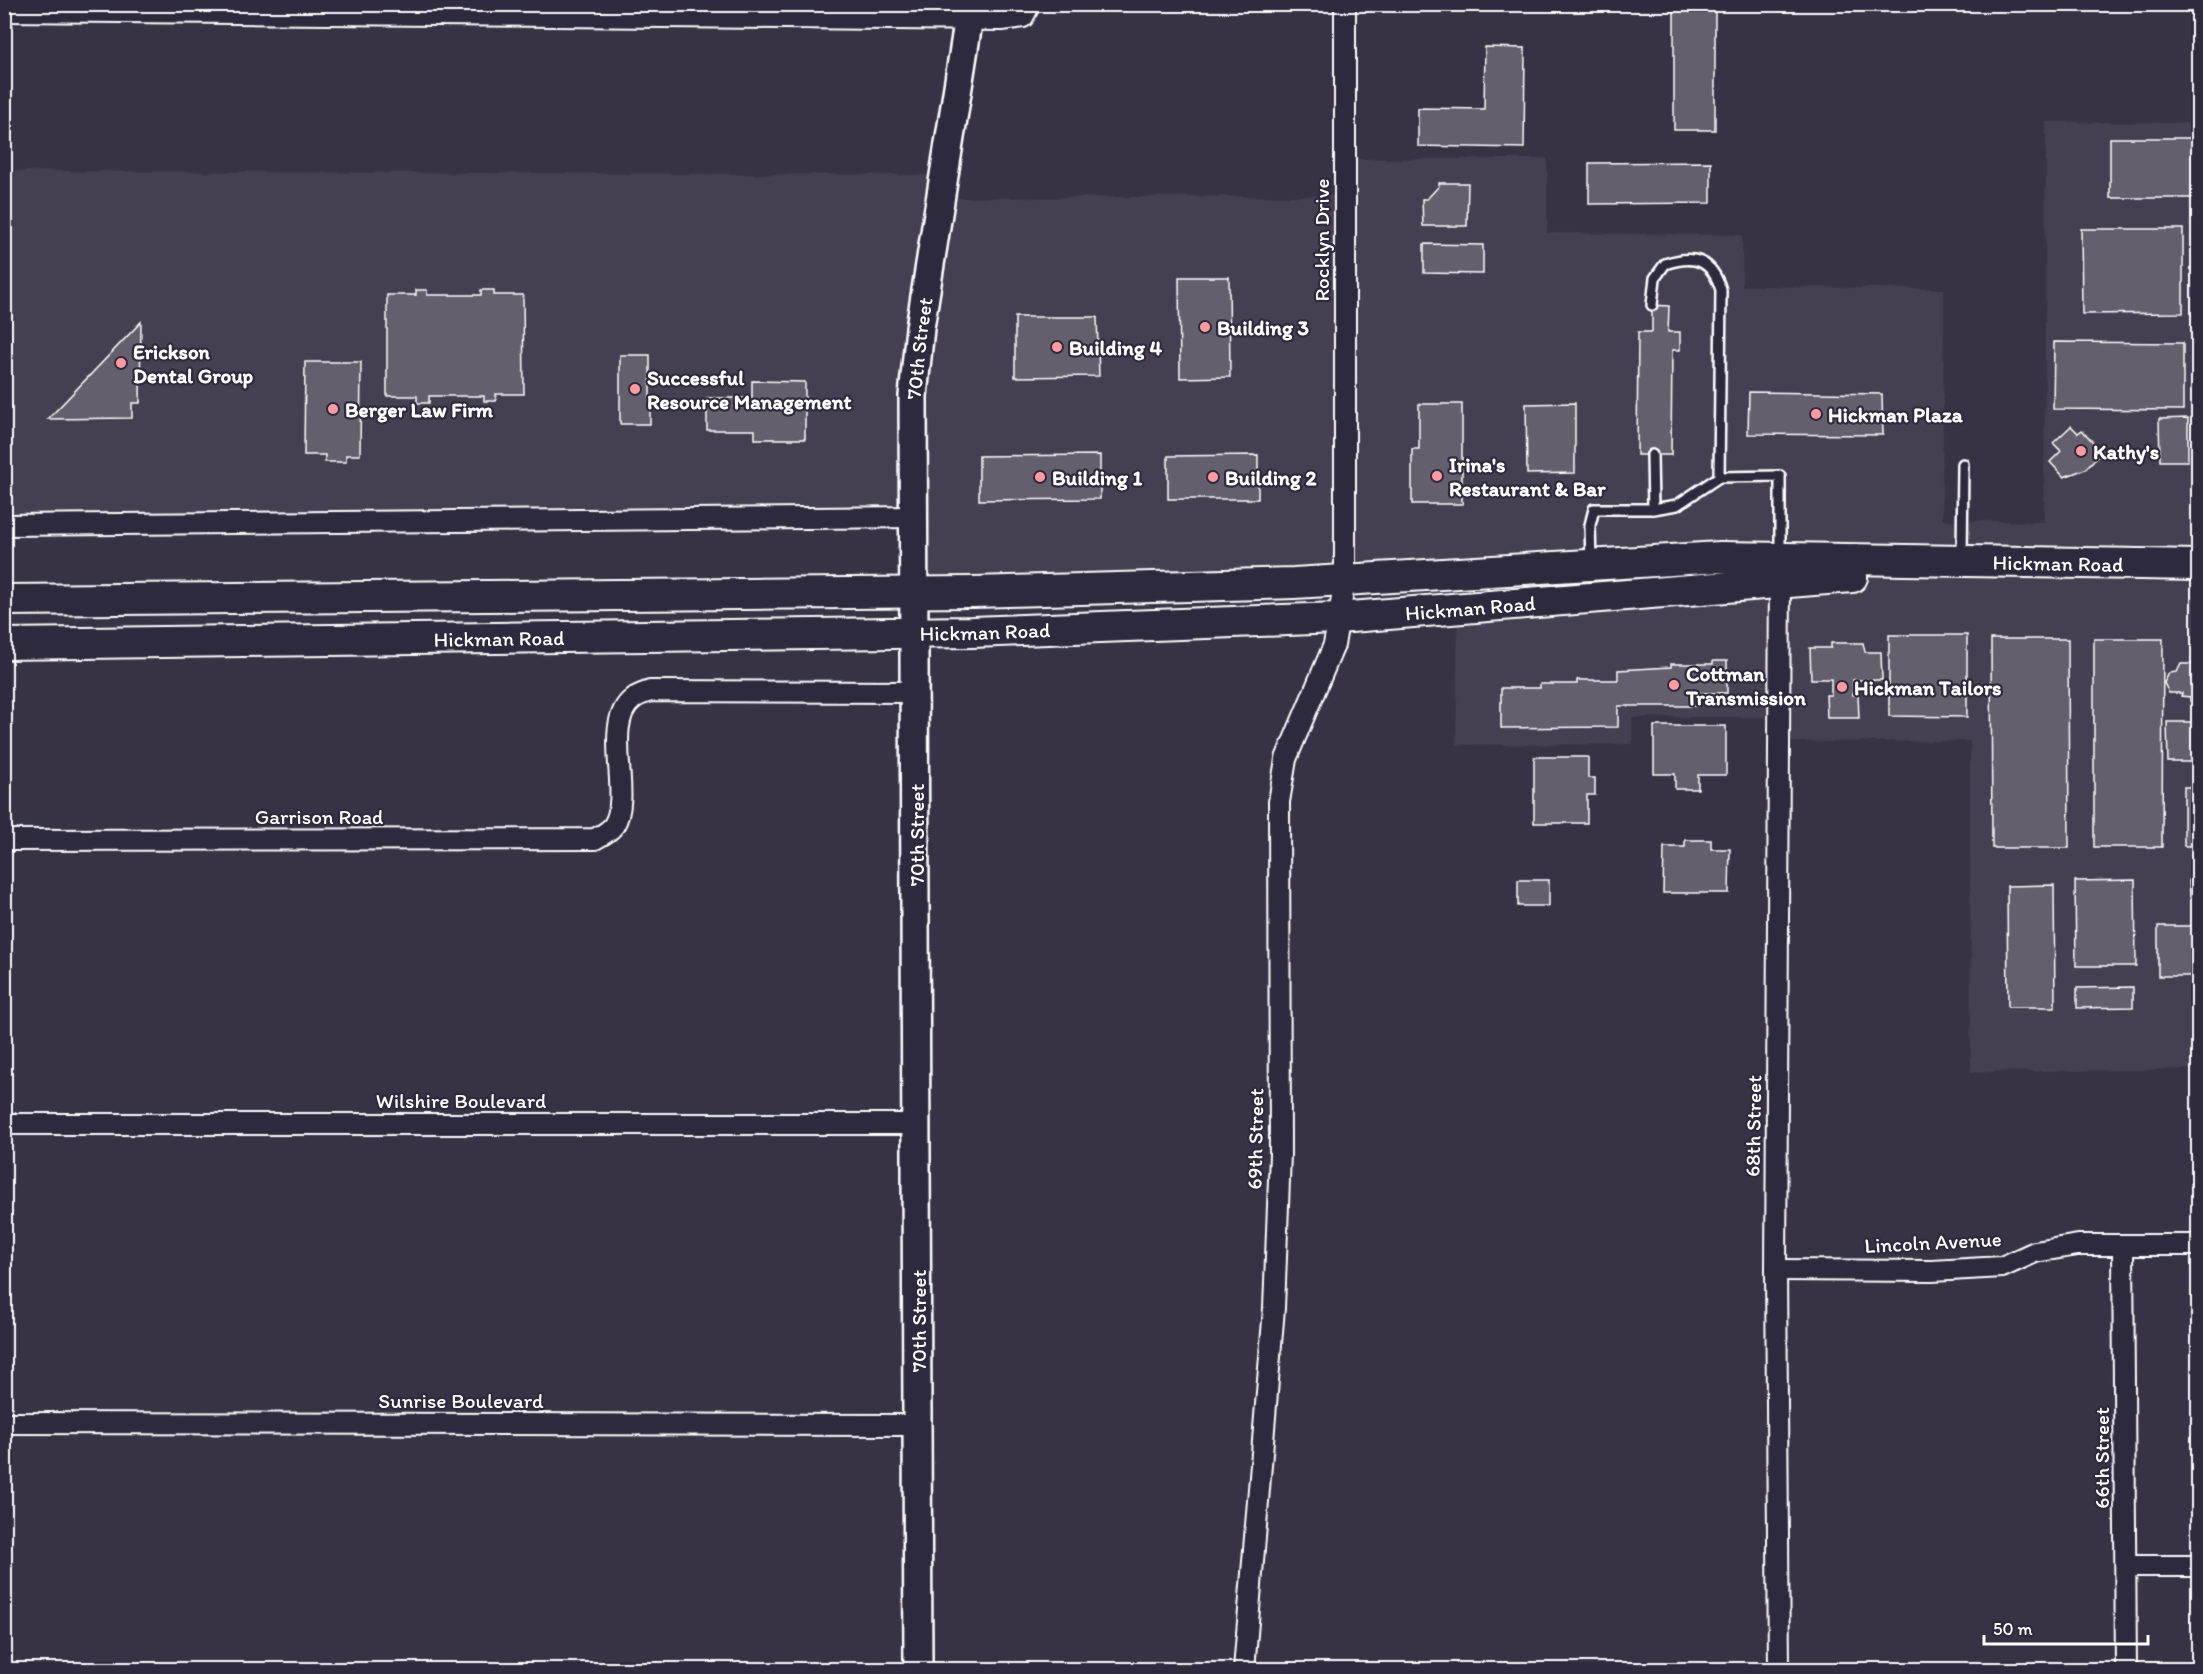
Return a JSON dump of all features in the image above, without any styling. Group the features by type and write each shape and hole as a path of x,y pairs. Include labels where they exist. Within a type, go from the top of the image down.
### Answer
{"main road":[{"name":"Hickman Road","path":"4,600 915,593 1345,580 1720,557 1780,571"},
{"name":"Hickman Road","path":"2156,563 2199,559"},
{"name":"Hickman Road","path":"4,644 915,632 1338,618 1780,571 1962,562 2199,565"}],"street":[{"path":"4,11 203,8 970,11 1002,20 1023,17 1030,4"},
{"name":"Rocklyn Drive","path":"1338,618 1345,580 1345,4"},
{"name":"70th Street","path":"918,1670 914,396 920,328 970,11"},
{"path":"4,525 915,517"},
{"name":"68th Street","path":"1779,1670 1776,1270 1780,571"},
{"name":"69th Street","path":"1244,1670 1274,1296 1280,1154 1279,802 1286,759 1334,645 1338,618"},
{"name":"Garrison Road","path":"4,840 595,839 607,832 614,824 618,811 620,729 623,711 633,699 641,695 650,691 916,692"},
{"name":"Wilshire Boulevard","path":"4,1124 917,1124"},
{"name":"Lincoln Avenue","path":"1776,1270 1932,1271 2002,1267 2035,1252 2078,1245 2199,1245"},
{"name":"66th Street","path":"2123,1245 2126,1670"},
{"name":"Sunrise Boulevard","path":"4,1424 918,1425"},
{"path":"2126,1566 2199,1566"}],"lane":[{"path":"1652,305 1655,278 1665,264 1694,260 1704,263 1717,276 1721,290 1719,477"},
{"path":"1652,455 1653,509"},
{"path":"1962,562 1963,464"},
{"path":"1591,565 1590,525 1594,509 1653,509 1677,506 1719,477 1780,476 1780,571"}],"shaded area":[{"path":"2046,122 2198,123 2198,1069 1971,1072 1970,741 1779,742 1778,717 1654,717 1632,718 1632,744 1456,745 1458,607 1872,575 1957,563 915,593 915,517 5,525 4,171 944,175 941,198 1308,196 1345,195 1345,159 1547,159 1547,233 1742,235 1742,286 1944,289 1942,520 2044,522"}],"building":[{"path":"1674,4 1715,4 1715,130 1674,130"},
{"path":"1485,47 1525,48 1524,148 1418,146 1418,108 1484,109"},
{"path":"2110,138 2198,138 2198,198 2110,198"},
{"path":"1711,162 1711,203 1589,204 1589,163"},
{"path":"1439,183 1468,183 1467,226 1423,226 1422,199 1427,199"},
{"path":"2081,229 2183,229 2183,313 2082,314"},
{"path":"1424,244 1483,245 1483,274 1424,273"},
{"name":"Building 3","path":"1179,277 1229,277 1230,377 1180,378"},
{"path":"416,290 427,290 427,295 481,295 481,290 494,290 494,295 523,295 524,394 496,394 496,401 484,401 484,396 429,396 429,403 417,403 417,396 387,396 387,295 416,295"},
{"path":"1652,305 1669,306 1668,332 1680,332 1680,350 1672,350 1671,455 1637,455 1638,332 1652,332"},
{"name":"Building 4","path":"1015,317 1097,317 1099,376 1015,377"},
{"name":"Erickson Dental Group","path":"141,322 140,403 132,403 132,418 48,419"},
{"path":"4,333 8,333 8,384 4,384"},
{"path":"2054,342 2183,343 2183,410 2053,409"},
{"name":"Successful Resource Management","path":"620,355 650,355 650,424 620,424"},
{"name":"Berger Law Firm","path":"305,362 361,362 360,455 346,455 346,462 325,462 325,455 304,455"},
{"path":"752,381 805,382 805,439 755,439 755,430 707,430 707,398 752,398"},
{"name":"Hickman Plaza","path":"1749,392 1882,394 1883,435 1748,434"},
{"path":"1575,403 1575,473 1527,474 1526,404"},
{"name":"Irina's Restaurant & Bar","path":"1419,404 1462,404 1462,504 1412,504 1412,449 1419,449"},
{"path":"2188,418 2188,461 2160,461 2159,419"},
{"name":"Kathy's","path":"2071,426 2078,433 2082,430 2102,452 2085,469 2064,477 2050,462 2061,451 2053,443"},
{"name":"Building 1","path":"1100,455 1100,499 979,500 979,456"},
{"name":"Building 2","path":"1258,455 1258,499 1168,499 1168,456"},
{"path":"1889,635 1967,635 1967,717 1889,716"},
{"path":"1991,639 2068,639 2069,848 1992,848"},
{"path":"2094,639 2163,639 2162,847 2094,847"},
{"name":"Hickman Tailors","path":"1831,643 1863,643 1865,652 1881,652 1882,680 1853,680 1853,695 1858,695 1859,718 1827,718 1826,695 1831,695 1831,679 1811,679 1810,648 1831,648"},
{"path":"1713,661 1727,661 1727,693 1698,693 1698,706 1618,706 1618,727 1501,728 1501,688 1540,688 1540,684 1577,684 1577,680 1618,680 1618,670 1671,667 1671,664 1713,664"},
{"path":"2181,664 2198,664 2198,701 2190,701 2190,697 2181,696 2182,693 2169,693 2164,683 2169,673 2177,672"},
{"path":"2167,722 2198,722 2198,762 2168,762"},
{"path":"1654,726 1726,726 1726,775 1698,775 1698,789 1675,789 1675,774 1654,774"},
{"path":"1534,757 1588,757 1588,778 1595,778 1595,795 1587,795 1587,823 1534,823"},
{"path":"2184,787 2198,787 2198,846 2184,846"},
{"path":"1685,840 1711,840 1711,849 1730,849 1729,893 1663,893 1664,847 1685,847"},
{"path":"2189,879 2198,879 2198,897 2190,897"},
{"path":"1518,880 1549,880 1549,906 1518,906"},
{"path":"2135,880 2136,966 2076,966 2075,881"},
{"path":"2054,885 2055,1007 2008,1007 2007,886"},
{"path":"2158,926 2198,926 2198,976 2158,976"},
{"path":"2133,987 2133,1007 2077,1008 2077,988"}],"place":[{"name":"Building 3","path":"1205,327"},
{"name":"Building 4","path":"1057,347"},
{"name":"Erickson Dental Group","path":"121,363"},
{"name":"Successful Resource Management","path":"635,389"},
{"name":"Berger Law Firm","path":"333,409"},
{"name":"Hickman Plaza","path":"1816,414"},
{"name":"Kathy's","path":"2081,451"},
{"name":"Irina's Restaurant & Bar","path":"1437,476"},
{"name":"Building 1","path":"1040,477"},
{"name":"Building 2","path":"1213,477"},
{"name":"Cottman Transmission","path":"1674,685"},
{"name":"Hickman Tailors","path":"1842,687"}]}
